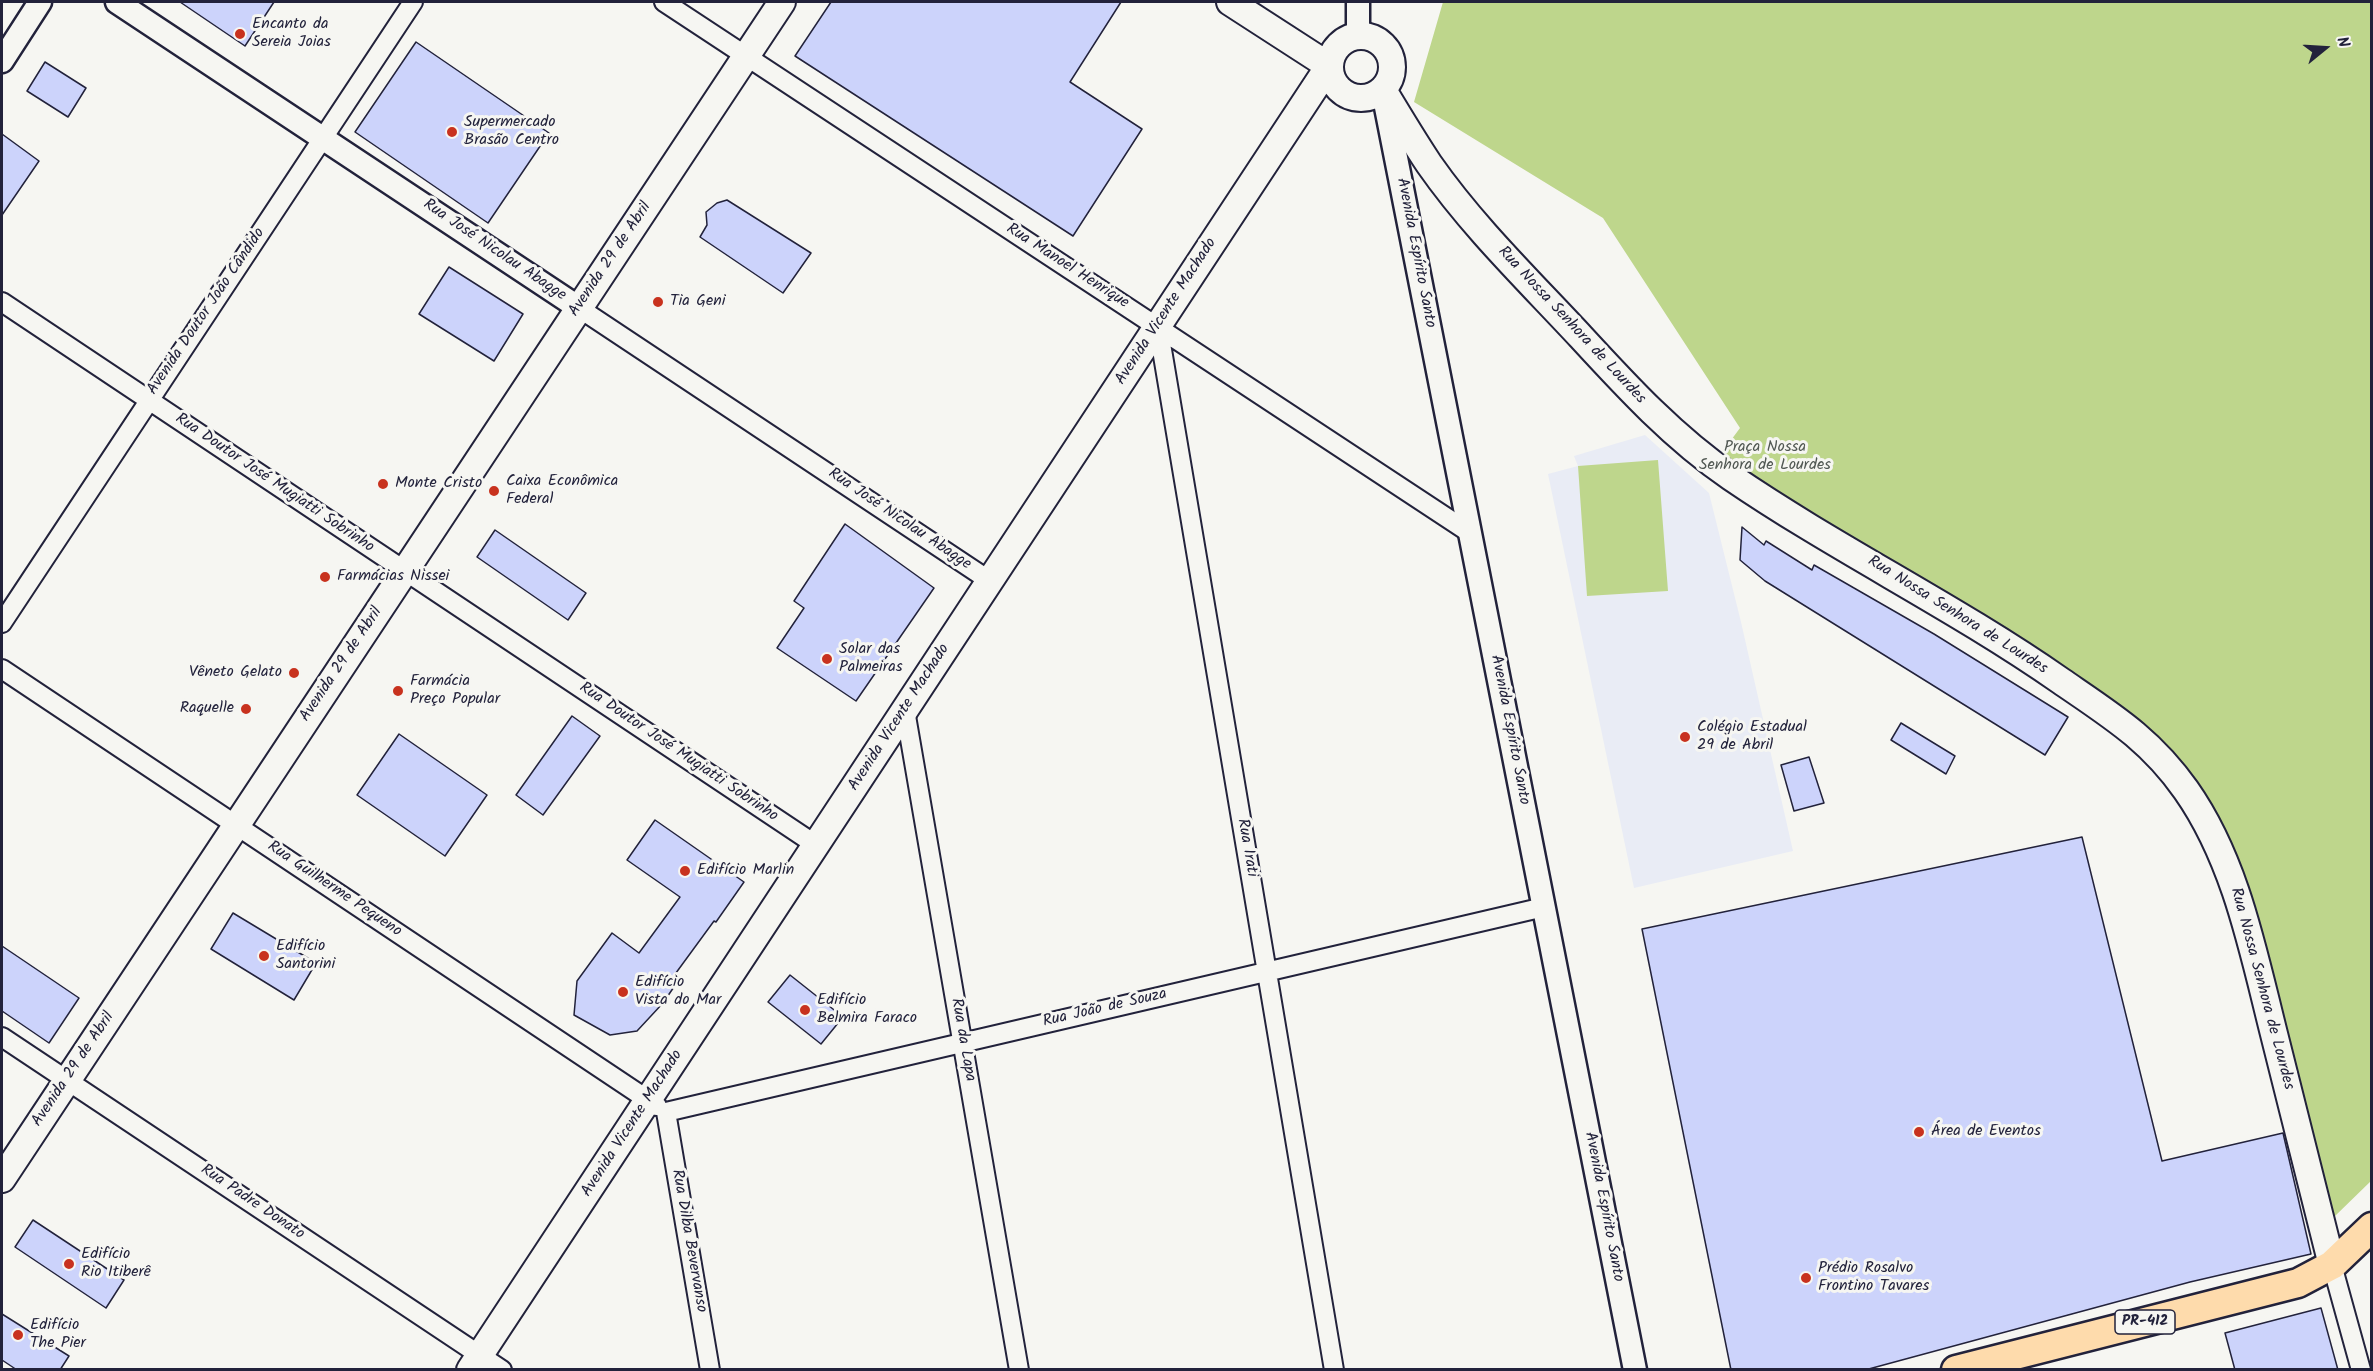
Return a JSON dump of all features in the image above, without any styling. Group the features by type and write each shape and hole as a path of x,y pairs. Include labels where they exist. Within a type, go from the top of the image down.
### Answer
{"main road":[{"name":"Avenida 29 de Abril","path":"2,1179 783,2"},
{"path":"1230,2 1329,66"},
{"path":"1358,36 1377,40 1389,54 1392,73 1383,90 1364,99 1343,94 1330,77 1329,66 1335,49 1341,42 1358,36"},
{"name":"Avenida Vicente Machado","path":"475,1362 658,1106 816,845 1329,66"},
{"name":"Rua Nossa Senhora de Lourdes","path":"1383,90 1431,166 1481,230 1637,397 1697,452 1785,512 2024,656 2137,734 2162,759 2187,792 2208,826 2223,858 2247,928 2332,1265"},
{"name":"PR-412","path":"1956,1370 2298,1283 2332,1265 2372,1227"}],"street":[{"path":"2,61 40,2"},
{"name":"Rua José Nicolau Abagge","path":"117,2 990,580"},
{"name":"Avenida Doutor João Cândido","path":"2,623 413,2"},
{"name":"Rua Manoel Henrique","path":"664,2 1470,533"},
{"path":"1358,2 1358,36"},
{"name":"Avenida Espírito Santo","path":"1383,90 1635,1370"},
{"name":"Rua Doutor José Mugiatti Sobrinho","path":"2,302 816,845"},
{"name":"Rua Irati","path":"1158,326 1334,1370"},
{"name":"Rua Guilherme Pequeno","path":"2,669 658,1106"},
{"name":"Rua da Lapa","path":"905,710 1018,1370"},
{"name":"Rua João de Souza","path":"658,1106 962,1042 1544,907"},
{"name":"Rua Padre Donato","path":"2,1037 475,1362 502,1370"},
{"name":"Rua Dilba Bevervanso","path":"658,1106 710,1370"},
{"path":"2332,1265 2361,1370"}],"shaded area":[{"name":"Colégio Estadual 29 de Abril","path":"1645,435 1709,493 1793,851 1634,888 1548,474 1578,466 1574,456"}],"green space":[{"name":"Praça Nossa Senhora de Lourdes","path":"1443,2 2371,2 2372,1180 2334,1217 2256,925 2168,759 1714,463 1740,428 1603,218 1414,102"},
{"path":"1658,460 1668,591 1587,596 1578,466"}],"building":[{"name":"Encanto da Sereia Joias","path":"180,2 274,2 245,46"},
{"path":"831,2 1121,2 1070,82 1142,129 1073,236 795,56"},
{"name":"Supermercado Brasão Centro","path":"416,42 549,133 488,223 355,132"},
{"path":"45,62 86,88 68,117 27,91"},
{"path":"2,134 39,161 2,215"},
{"path":"727,200 811,253 783,293 700,237 707,225 706,212 717,203"},
{"path":"449,267 523,314 494,361 419,314"},
{"path":"845,524 934,588 856,701 777,648 804,608 794,601"},
{"path":"1742,527 1764,545 1766,541 1812,570 1814,565 1934,634 2068,717 2045,755 1765,581 1740,560"},
{"path":"495,530 586,593 568,620 477,557"},
{"path":"572,716 600,736 543,815 516,795"},
{"path":"1901,723 1955,756 1946,774 1891,740"},
{"path":"399,734 487,795 445,856 357,795"},
{"path":"1809,757 1824,803 1794,811 1781,765"},
{"path":"655,820 744,882 673,977 678,981 663,1003 637,1031 610,1035 574,1015 577,981 612,933 639,953 680,897 627,860"},
{"name":"Área de Eventos","path":"2082,837 2162,1161 2283,1133 2311,1254 2190,1282 1865,1370 1731,1370 1642,929"},
{"name":"Edifício Santorini","path":"233,913 316,963 294,1000 211,949"},
{"path":"2,946 79,998 49,1043 2,1011"},
{"name":"Edifício Belmira Faraco","path":"790,975 843,1017 821,1044 768,1002"},
{"name":"Edifício Rio Itiberê","path":"33,1220 124,1280 106,1308 15,1247"},
{"path":"2321,1308 2338,1370 2235,1370 2225,1333"},
{"name":"Edifício The Pier","path":"2,1314 69,1356 60,1370 17,1370 2,1360"}],"place":[{"name":"Encanto da Sereia Joias","path":"240,34"},
{"name":"Supermercado Brasão Centro","path":"452,132"},
{"name":"Tia Geni","path":"658,302"},
{"name":"Monte Cristo","path":"383,484"},
{"name":"Caixa Econômica Federal","path":"494,491"},
{"name":"Farmácias Nissei","path":"325,577"},
{"name":"Solar das Palmeiras","path":"827,659"},
{"name":"Vêneto Gelato","path":"294,673"},
{"name":"Farmácia Preço Popular","path":"398,691"},
{"name":"Raquelle","path":"246,709"},
{"name":"Colégio Estadual 29 de Abril","path":"1685,737"},
{"name":"Edifício Marlin","path":"685,871"},
{"name":"Edifício Santorini","path":"264,956"},
{"name":"Edifício Vista do Mar","path":"623,992"},
{"name":"Edifício Belmira Faraco","path":"805,1010"},
{"name":"Área de Eventos","path":"1919,1132"},
{"name":"Edifício Rio Itiberê","path":"69,1264"},
{"name":"Prédio Rosalvo Frontino Tavares","path":"1806,1278"},
{"name":"Edifício The Pier","path":"18,1335"}]}
